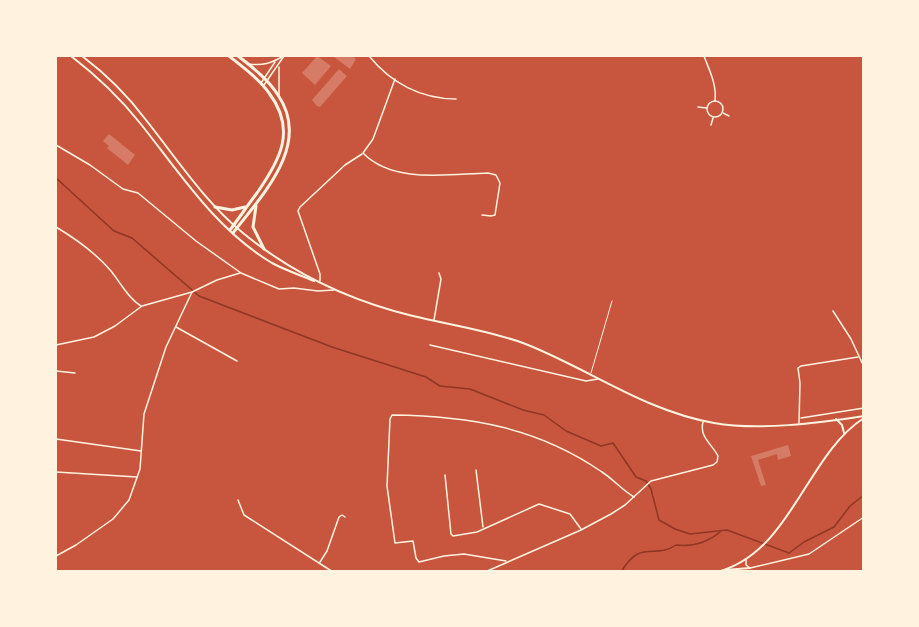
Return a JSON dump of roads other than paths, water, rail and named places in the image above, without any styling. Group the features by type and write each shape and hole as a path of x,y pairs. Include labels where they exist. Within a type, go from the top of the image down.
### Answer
{"highway":[{"path":"229,56 262,85 275,101 284,131 280,156 273,170 235,227"},
{"path":"231,232 257,202 281,167 289,143 288,119 279,96 248,63 238,56"},
{"path":"257,202 253,227 264,249"},
{"path":"215,207 235,210 247,206"}],"main road":[{"path":"71,56 100,80 128,109 194,193 231,232 273,263 377,306 508,338 657,408 704,421 749,427 864,417"},
{"path":"82,56 109,79 138,110 189,177 235,227 264,249 320,283"},
{"path":"717,572 746,558 764,544 780,525 844,433 864,417"},
{"path":"836,419 842,425 844,433"},
{"path":"722,570 750,568"}],"street":[{"path":"262,85 275,62 283,56"},
{"path":"265,80 283,56"},
{"path":"369,56 395,80 419,94 436,99 456,99"},
{"path":"704,56 715,89 715,102"},
{"path":"248,63 275,62"},
{"path":"279,64 279,96"},
{"path":"320,283 320,274 298,212 300,207 345,165 363,153 374,139 395,80"},
{"path":"715,102 722,104 723,113 718,117 713,117 709,114 710,104 715,102"},
{"path":"698,107 708,109"},
{"path":"723,113 729,116"},
{"path":"711,125 713,117"},
{"path":"56,145 90,165 123,189 138,193 196,241 241,273 279,289 334,290"},
{"path":"363,153 369,159 393,171 410,175 488,174 496,176 500,183 495,215 482,215"},
{"path":"56,227 83,243 94,253 135,302 142,306"},
{"path":"56,345 94,336 114,326 142,306 192,292 217,280 241,273"},
{"path":"434,321 441,279 439,273"},
{"path":"56,556 113,519 129,500 138,477 144,414 166,347 192,292"},
{"path":"833,310 851,339 864,367"},
{"path":"175,327 237,361"},
{"path":"430,345 586,381 598,379"},
{"path":"799,423 798,368 858,357"},
{"path":"56,371 75,373"},
{"path":"800,418 864,408"},
{"path":"506,561 465,554 444,555 419,562 413,541 394,542 387,486 392,415 470,419 528,433 600,470 634,497"},
{"path":"485,572 581,530 611,514 651,481 713,465 717,462 717,454 703,434 704,421"},
{"path":"56,439 142,451"},
{"path":"476,470 483,528"},
{"path":"56,472 138,477"},
{"path":"445,475 452,536 477,532 539,504 570,514 576,519 581,530"},
{"path":"237,500 244,515 333,572"},
{"path":"320,563 327,551 339,517 342,515 345,517"},
{"path":"746,558 746,563 750,568 809,554 864,517"}],"lane":[{"path":"590,375 612,302"}],"waterway":[{"path":"56,178 114,231 132,238 199,296 332,347 426,377 440,386 470,389 523,410 544,415 566,431 601,446 613,443 636,477 646,481 651,489 659,520 675,529 690,534 727,530 789,553 804,542 834,527 850,506 864,495"},
{"path":"621,572 628,562 641,552 661,551 676,545 700,543 720,532"}]}
